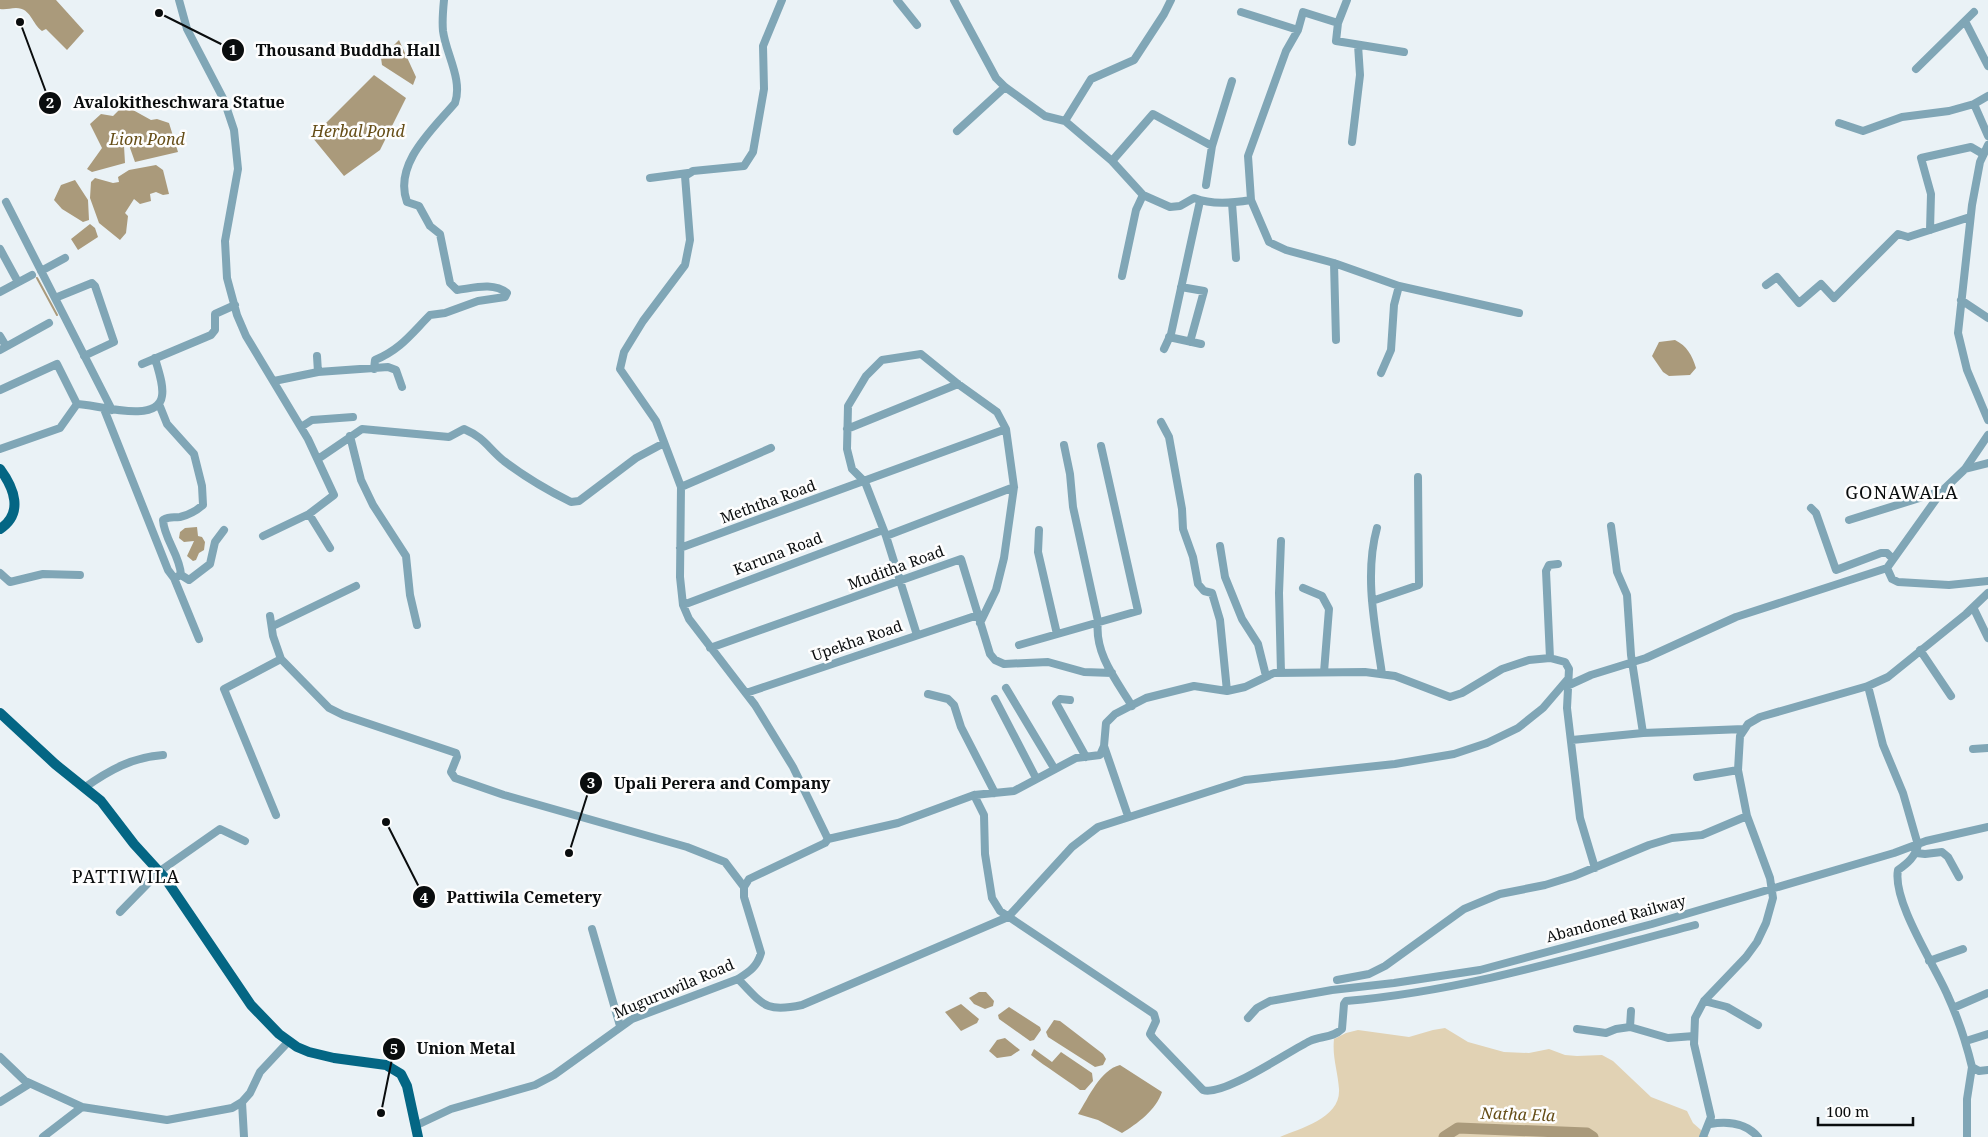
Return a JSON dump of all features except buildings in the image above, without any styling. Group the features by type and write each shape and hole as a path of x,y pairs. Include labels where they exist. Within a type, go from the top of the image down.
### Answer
{"main road":[{"path":"0,469 13,491 15,502 10,520 0,529"},
{"path":"0,714 101,801 134,844 160,871 251,1005 279,1034 297,1046 320,1055 349,1061 376,1063 395,1069 407,1086 418,1137"}],"street":[{"path":"179,0 187,29 224,100 234,130 238,169 225,241 226,278 246,336 301,427 334,495 309,514 263,536"},
{"path":"374,370 375,360 388,354 408,340 430,315 445,313 478,301 505,297 507,294 500,288 488,286 457,290 450,283 440,234 430,226 419,206 406,202 402,190 413,153 455,103 458,95 443,32 444,0"},
{"path":"650,178 744,166 749,161 753,152 764,89 763,46 782,0"},
{"path":"897,0 917,25"},
{"path":"954,0 996,78 1005,87 1045,116 1065,121 1112,161 1143,196 1170,207 1180,206 1194,198 1200,201 1232,203 1251,200"},
{"path":"1065,121 1091,79 1134,60 1171,0"},
{"path":"1347,0 1338,23 1336,41 1404,52"},
{"path":"1240,12 1298,30"},
{"path":"1338,23 1303,12 1298,30 1286,51 1248,156 1251,200 1270,242 1286,250 1334,262 1399,286 1519,313"},
{"path":"1916,68 1974,12"},
{"path":"1965,21 1988,66"},
{"path":"1352,142 1360,75 1358,45"},
{"path":"1206,185 1212,146 1232,81"},
{"path":"958,131 1005,87"},
{"path":"1839,123 1863,131 1902,117 1950,111 1974,104 1988,96"},
{"path":"1974,104 1988,136"},
{"path":"1112,161 1153,114 1212,146"},
{"path":"1988,145 1983,154 1970,217 1961,300 1959,343 1967,370 1988,420"},
{"path":"1930,230 1930,194 1920,158 1971,148 1983,154"},
{"path":"688,173 685,176 690,240 686,265 643,321 624,352 620,369 652,414 681,487 680,548 683,605 694,626 746,693 793,767 828,839"},
{"path":"1122,276 1136,210 1143,196"},
{"path":"1164,349 1170,337 1200,201"},
{"path":"6,202 84,356 108,410 168,570 177,576 189,580 210,564 215,542 224,530"},
{"path":"1232,203 1236,258"},
{"path":"1766,285 1777,277 1799,303 1821,284 1834,298 1898,234 1908,238 1970,217"},
{"path":"0,249 18,282"},
{"path":"41,270 65,258"},
{"path":"1334,262 1336,340"},
{"path":"0,292 32,275"},
{"path":"55,298 92,283 95,286 114,342 84,356"},
{"path":"1382,373 1391,350 1394,305 1399,286"},
{"path":"1181,287 1204,291 1190,342"},
{"path":"1961,300 1988,318"},
{"path":"142,364 211,335 215,330 215,314 235,305"},
{"path":"0,336 3,348 49,323"},
{"path":"1170,337 1201,344"},
{"path":"917,635 901,582 865,482 852,469 847,449 848,406 866,376 882,360 921,354 958,384 998,412 1006,429 1014,487 1004,558 996,590 979,619"},
{"path":"317,356 318,372"},
{"path":"155,358 162,387 159,404 167,424 194,454 202,486 203,505 192,513 178,518 169,516 163,520 164,528 180,565 177,576 199,640"},
{"path":"0,390 57,364 77,404"},
{"path":"274,381 318,372 345,369 374,370 388,367 396,370 402,388"},
{"path":"847,429 958,384"},
{"path":"77,404 108,410 143,411 159,404"},
{"path":"0,449 60,428 77,404"},
{"path":"301,427 312,420 353,417"},
{"path":"1161,422 1170,445 1182,509 1183,529 1193,557 1198,584 1204,591 1212,593 1220,620 1227,690"},
{"path":"318,459 362,429 449,437 464,429 480,436 501,459 525,477 571,502 579,501 636,458 664,443"},
{"name":"Meththa Road","path":"680,548 1006,429"},
{"path":"738,979 764,1006 781,1010 802,1005 1008,917 1072,847 1098,827 1245,780 1395,764 1454,754 1487,743 1518,728 1543,708 1567,683 1633,663 1736,617 1887,568 1942,491 1965,469 1988,434"},
{"path":"350,436 361,480 369,497 406,556 410,594 417,625"},
{"path":"1064,445 1070,474 1073,507 1098,621 1097,635 1101,650 1112,673 1132,706"},
{"path":"1019,645 1138,611 1101,446"},
{"path":"681,487 771,448"},
{"path":"1965,469 1988,463"},
{"path":"1372,601 1419,585 1418,477"},
{"name":"Karuna Road","path":"683,605 1014,487"},
{"path":"1849,520 1942,491"},
{"path":"1811,508 1816,513 1836,570 1881,553 1887,553 1893,559"},
{"path":"309,514 330,548"},
{"path":"1612,526 1617,572 1627,595 1633,663 1643,733"},
{"path":"1377,528 1372,548 1372,601 1382,674"},
{"path":"1039,530 1039,558 1057,634"},
{"path":"1281,541 1279,594 1281,673"},
{"path":"1220,546 1225,577 1242,619 1258,644 1266,676"},
{"name":"Muditha Road","path":"710,648 901,582 961,559 990,654 995,660 1004,664 1048,662 1084,672 1112,673"},
{"path":"1550,658 1546,572 1549,565 1558,564"},
{"path":"1887,568 1892,579 1898,582 1949,585 1988,581"},
{"path":"0,573 10,582 42,574 80,575"},
{"path":"273,626 356,586"},
{"path":"1303,588 1322,596 1329,610 1324,672"},
{"path":"1703,1137 1710,1124 1710,1112 1701,1079 1694,1036 1695,1018 1704,1001 1746,957 1756,942 1768,916 1773,889 1747,816 1738,770 1739,742 1744,729 1755,719 1776,711 1868,686 1894,673 1988,593"},
{"path":"1973,607 1988,638"},
{"path":"270,616 273,626 272,636 281,659 329,708 456,753 458,756 451,772 455,778 504,796 687,847 725,862 744,887 749,879 825,843 828,839 898,823 974,796 1024,787 1036,778 1076,758 1100,755 1104,746 1106,723 1115,714 1146,698 1194,686 1227,690 1245,687 1266,676 1281,673 1324,672 1382,674 1409,681 1450,697 1462,693 1502,669 1530,660 1550,658 1565,662 1569,669 1567,708 1572,740 1572,765 1580,818 1595,868"},
{"name":"Upekha Road","path":"746,693 917,635 979,619"},
{"path":"1920,650 1951,696"},
{"path":"276,815 224,690 281,659"},
{"path":"1868,686 1883,745 1904,793 1917,849 1925,854 1942,852 1948,857 1959,877"},
{"path":"1006,688 1054,768"},
{"path":"928,694 948,699 954,705 961,727 995,793"},
{"path":"995,699 1036,778"},
{"path":"1070,700 1060,700 1056,703 1086,757"},
{"path":"1572,740 1643,733 1744,729"},
{"path":"1104,746 1128,816"},
{"path":"1973,749 1988,748"},
{"path":"84,788 106,772 130,761 144,756 163,755"},
{"path":"1697,777 1738,770"},
{"path":"974,796 984,815 985,854 992,898 1000,910 1154,1014 1156,1021 1150,1034 1208,1092 1229,1086 1312,1040 1338,1033 1342,1030 1344,1004 1346,1002 1456,985 1548,964 1695,925"},
{"path":"1338,980 1368,974 1385,966 1464,909 1500,894 1545,885 1595,868 1649,845 1672,838 1702,835 1747,816"},
{"name":"Abandoned Railway","path":"1248,1018 1258,1008 1270,1001 1332,990 1480,970 1636,929 1988,827"},
{"path":"120,912 160,871 220,829 245,840"},
{"path":"1917,849 1898,870 1897,875 1913,928 1954,1008 1966,1041 1972,1067 1967,1099 1967,1137"},
{"name":"Muguruwila Road","path":"415,1126 451,1109 535,1085 554,1075 632,1019 738,979 751,970 758,962 760,954 744,897 744,887"},
{"path":"592,929 620,1026"},
{"path":"1929,962 1963,949"},
{"path":"1954,1008 1988,993"},
{"path":"1704,1001 1727,1007 1758,1025"},
{"path":"1630,1026 1631,1011"},
{"path":"1577,1029 1606,1033 1630,1026 1668,1038 1694,1036"},
{"path":"1966,1041 1988,1034"},
{"path":"0,1057 29,1084 82,1107 167,1120 232,1108 242,1102 250,1093 260,1072 289,1041"},
{"path":"1972,1067 1979,1071 1988,1070"},
{"path":"0,1102 29,1084"},
{"path":"242,1102 244,1137"},
{"path":"43,1137 82,1107"},
{"path":"1710,1124 1720,1122 1744,1126 1758,1137"}],"shaded area":[{"path":"1445,1028 1468,1042 1504,1052 1529,1053 1549,1049 1565,1055 1602,1055 1613,1061 1651,1097 1687,1111 1693,1123 1709,1137 1280,1137 1308,1126 1327,1115 1334,1107 1338,1099 1339,1089 1334,1039 1358,1030 1409,1037"}],"water":[{"path":"0,0 56,0 84,31 67,50 46,29 42,31 25,11 16,8 0,9"},
{"path":"399,40 416,77 413,85 382,65 381,58"},
{"name":"Herbal Pond","path":"374,75 406,98 380,150 344,176 312,137"},
{"name":"Lion Pond","path":"124,105 151,120 157,119 169,123 178,152 135,162 124,131 119,133 124,146 125,163 92,172 87,169 102,148 90,124 101,114 113,116"},
{"path":"156,165 163,170 169,194 163,195 156,192 150,194 151,201 140,204 134,199 125,213 128,216 126,233 120,240 99,223 90,198 91,182 95,178 113,183 119,182 118,177 129,170"},
{"path":"75,180 88,200 89,220 83,222 62,209 54,200 61,185"},
{"path":"90,224 95,228 98,237 78,250 71,239"},
{"path":"1675,340 1686,348 1693,359 1696,368 1690,375 1669,376 1663,372 1652,356 1659,342"},
{"path":"197,527 198,536 202,537 205,542 204,550 193,561 187,556 194,541 184,542 179,538 180,532 185,528"},
{"path":"979,992 986,992 994,1001 993,1006 985,1009 974,1004 969,998"},
{"path":"961,1004 979,1019 977,1023 961,1031 945,1012"},
{"path":"1009,1007 1040,1027 1041,1030 1034,1040 1030,1041 999,1019 998,1015"},
{"path":"1054,1020 1060,1021 1103,1054 1106,1059 1103,1065 1095,1067 1048,1037 1046,1032"},
{"path":"1005,1038 1020,1050 1011,1056 997,1058 989,1051 997,1040"},
{"path":"1034,1049 1052,1062 1061,1052 1092,1073 1093,1081 1085,1090 1080,1090 1031,1055"},
{"path":"1120,1065 1162,1092 1151,1111 1122,1133 1098,1120 1078,1114 1101,1078 1107,1072"}],"waterway":[{"path":"37,278 57,315"},
{"name":"Natha Ela","path":"1444,1137 1458,1128 1587,1133 1593,1137"}],"place":[{"name":"Thousand Buddha Hall","path":"159,13"},
{"name":"Avalokitheschwara Statue","path":"20,22"},
{"name":"Pattiwila Cemetery","path":"386,822"},
{"name":"Upali Perera and Company","path":"569,853"},
{"name":"Union Metal","path":"381,1113"}],"district":[{"name":"GONAWALA","path":"1902,493"},
{"name":"PATTIWILA","path":"126,877"}]}
